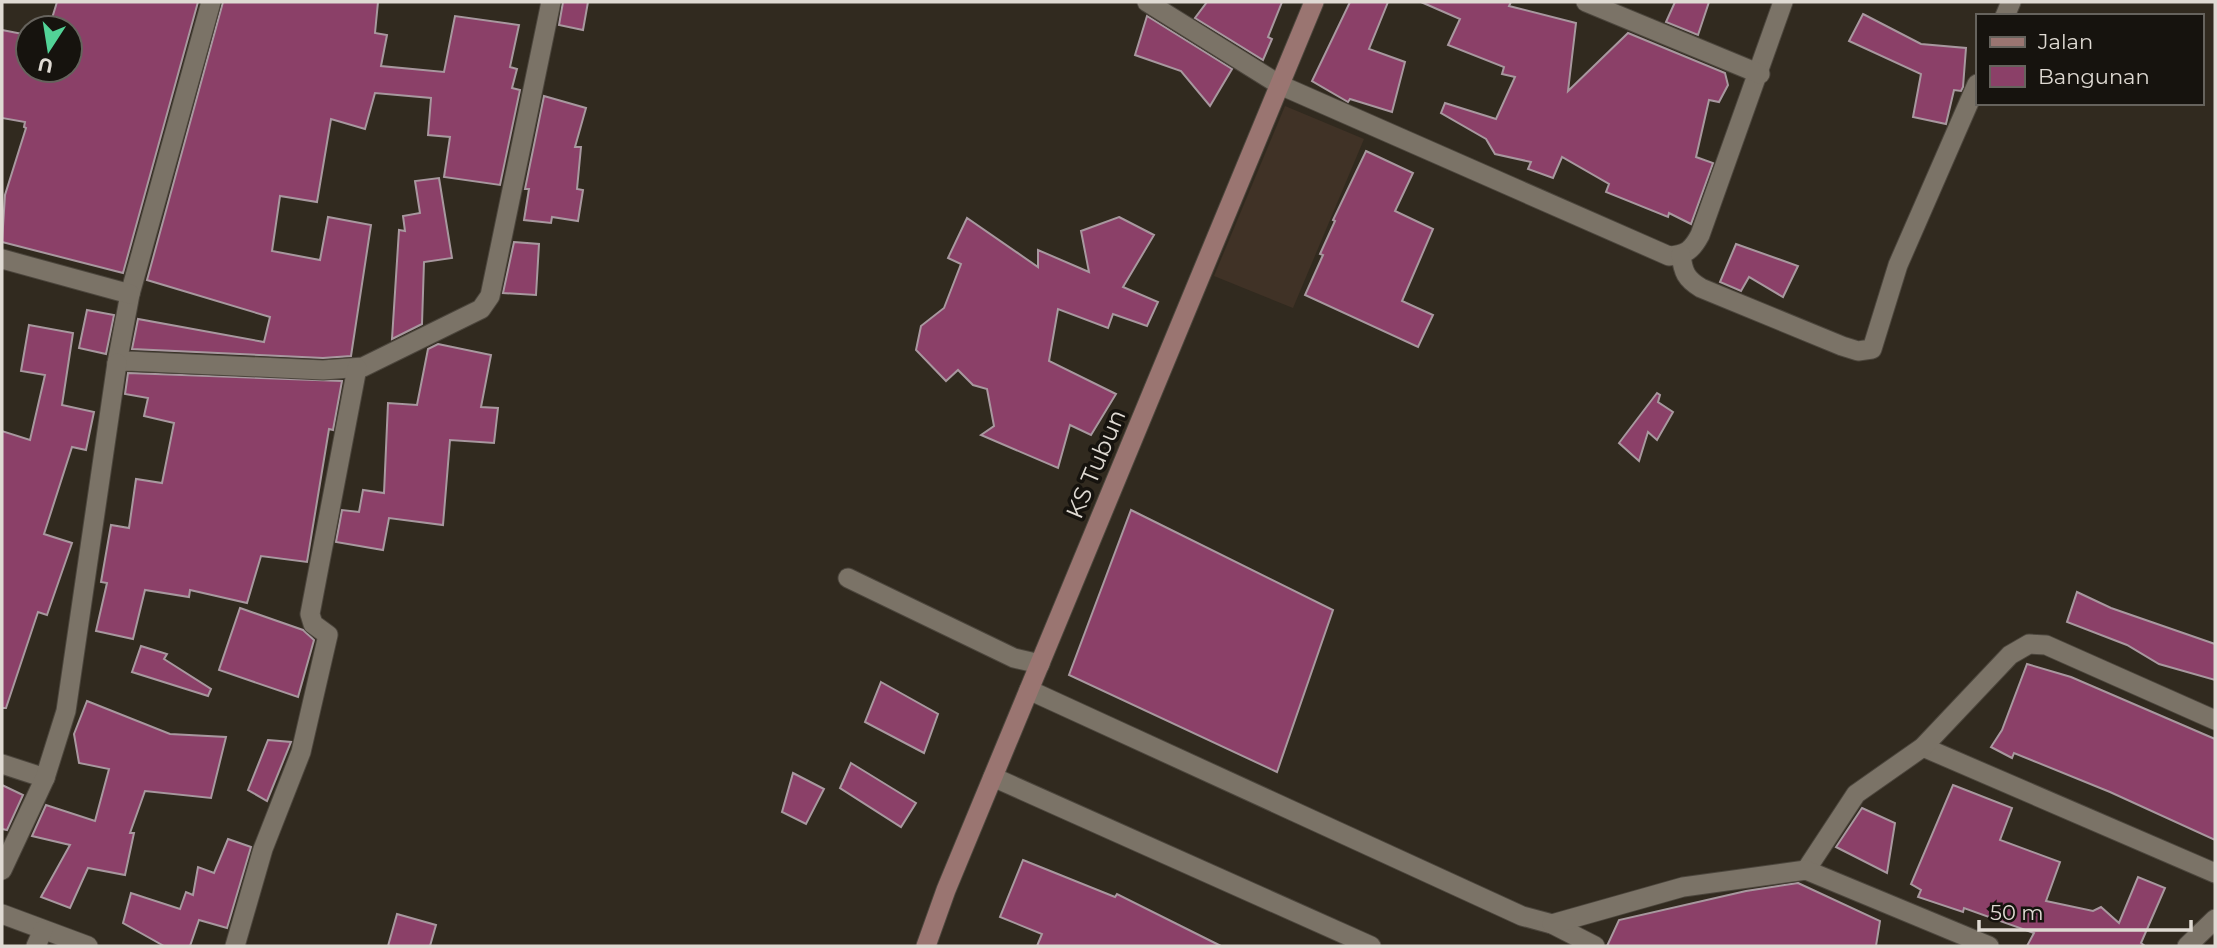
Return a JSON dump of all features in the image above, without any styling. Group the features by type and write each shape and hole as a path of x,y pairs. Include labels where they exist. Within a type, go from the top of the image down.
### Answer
{"main road":[{"name":"KS Tubun","path":"926,946 993,777 1314,2"}],"street":[{"path":"2,870 45,778 66,711 117,363 130,294 211,2"},
{"path":"117,363 127,361 323,370 357,368 381,361 481,309 490,296 551,2"},
{"path":"1147,2 1280,85 1669,256 1681,256 1693,249 1700,235 1760,74 1783,2"},
{"path":"1586,2 1760,74"},
{"path":"1681,256 1683,272 1689,281 1701,288 1842,346 1858,351 1872,349 1898,265 1976,86"},
{"path":"2,259 130,294"},
{"path":"235,946 263,849 301,752 320,676 328,635 313,624 310,614 357,368"},
{"path":"848,578 1014,658 1040,664"},
{"path":"1806,870 1856,794 1923,747 2010,655 2029,644 2046,645 2215,720"},
{"path":"1029,690 1522,916 1552,924 1595,946"},
{"path":"1923,747 2215,873"},
{"path":"2,764 45,778"},
{"path":"993,777 1371,946"},
{"path":"1552,924 1683,887 1806,870 1989,946"},
{"path":"2,914 39,938 88,946"},
{"path":"2187,946 2215,919"}],"shaded area":[{"path":"1285,106 1364,139 1293,308 1214,276"}],"building":[{"path":"57,2 198,2 123,273 2,242 5,195 26,128 25,122 2,118 2,30 14,32 14,84 84,84 84,14 53,14"},
{"path":"223,2 378,2 375,33 387,35 381,66 444,72 455,16 519,25 510,67 517,69 512,88 520,90 500,185 444,177 450,137 428,135 431,98 375,93 365,129 331,119 317,202 280,196 272,251 320,260 328,217 371,225 351,356 323,358 132,349 138,319 264,342 270,317 147,280"},
{"path":"563,2 588,2 583,30 559,25"},
{"path":"1207,2 1282,2 1268,37 1272,39 1263,60 1195,18"},
{"path":"1350,2 1388,2 1369,49 1405,62 1392,112 1350,99 1348,102 1312,81"},
{"path":"1421,2 1511,2 1509,6 1576,23 1568,91 1628,33 1725,73 1728,85 1719,102 1709,100 1696,157 1713,163 1691,224 1669,213 1668,217 1606,192 1609,184 1562,157 1553,178 1528,169 1531,162 1495,154 1486,139 1441,113 1445,103 1496,119 1515,77 1502,74 1504,67 1448,45 1460,19"},
{"path":"1675,2 1709,2 1698,35 1666,22"},
{"path":"1863,14 1921,44 1966,48 1963,87 1961,91 1954,90 1946,124 1913,117 1921,74 1849,41"},
{"path":"1147,16 1232,69 1210,106 1181,71 1135,55"},
{"path":"544,96 586,108 575,147 581,147 577,189 583,190 578,221 552,217 551,223 524,220 529,189 525,189"},
{"path":"1366,151 1413,173 1395,211 1433,229 1402,301 1433,315 1418,347 1305,295 1323,255 1320,254 1335,221 1333,220"},
{"path":"439,178 452,258 424,262 422,324 392,339 399,230 405,231 403,216 420,213 415,181"},
{"path":"1119,217 1154,235 1123,287 1158,302 1147,326 1113,314 1108,328 1058,309 1049,361 1116,394 1091,435 1070,425 1058,468 981,435 994,426 987,389 973,385 958,370 946,381 916,350 921,326 944,308 961,264 948,258 967,218 1038,267 1038,250 1089,272 1081,231"},
{"path":"514,242 539,244 536,295 503,293"},
{"path":"1736,244 1798,266 1783,297 1749,277 1741,291 1720,282"},
{"path":"87,310 114,315 106,354 79,348"},
{"path":"29,325 73,333 62,405 94,412 86,450 72,447 44,534 72,543 47,615 38,612 6,708 2,708 2,431 30,440 45,375 21,371"},
{"path":"438,344 491,355 481,407 498,408 494,443 450,440 443,525 389,518 383,550 336,542 342,510 359,512 363,490 384,493 388,403 417,405 428,349"},
{"path":"128,373 342,381 333,430 329,429 307,562 261,556 247,603 190,590 189,597 145,590 133,639 96,631 107,583 101,582 111,525 129,528 136,479 162,483 174,423 144,416 148,398 125,394"},
{"path":"1657,393 1660,395 1658,402 1673,412 1657,440 1648,432 1639,461 1619,443"},
{"path":"1131,510 1333,610 1277,772 1069,675"},
{"path":"2077,592 2111,608 2215,644 2215,680 2159,664 2127,645 2067,622"},
{"path":"240,608 303,630 314,640 298,697 219,670"},
{"path":"141,646 167,654 164,659 211,689 208,696 132,672"},
{"path":"2027,664 2071,677 2215,739 2215,840 2110,792 2014,753 2012,758 1991,747 2002,730"},
{"path":"881,682 938,714 924,753 865,722"},
{"path":"87,701 170,734 226,737 211,798 145,791 130,833 134,833 125,875 88,868 70,908 41,897 70,845 32,836 46,805 95,821 109,769 79,763 74,734"},
{"path":"268,740 291,742 267,801 248,790"},
{"path":"851,763 916,803 901,827 840,788"},
{"path":"793,773 824,789 806,824 782,812"},
{"path":"2,785 23,795 7,830 2,829"},
{"path":"1953,785 2012,808 2000,840 2060,862 2046,901 2093,911 2101,907 2119,923 2138,877 2165,888 2141,943 2145,946 2027,946 2034,933 1964,908 1963,912 1918,897 1921,890 1911,884"},
{"path":"1862,808 1895,823 1887,873 1836,847"},
{"path":"228,839 251,847 227,928 199,920 190,946 164,946 123,923 131,893 180,909 186,892 193,895 198,867 214,873"},
{"path":"1023,860 1115,897 1117,894 1221,946 1037,946 1042,934 1000,917"},
{"path":"1798,883 1880,921 1876,946 1607,946 1619,920 1746,891"},
{"path":"397,914 436,925 430,946 388,946"}]}
